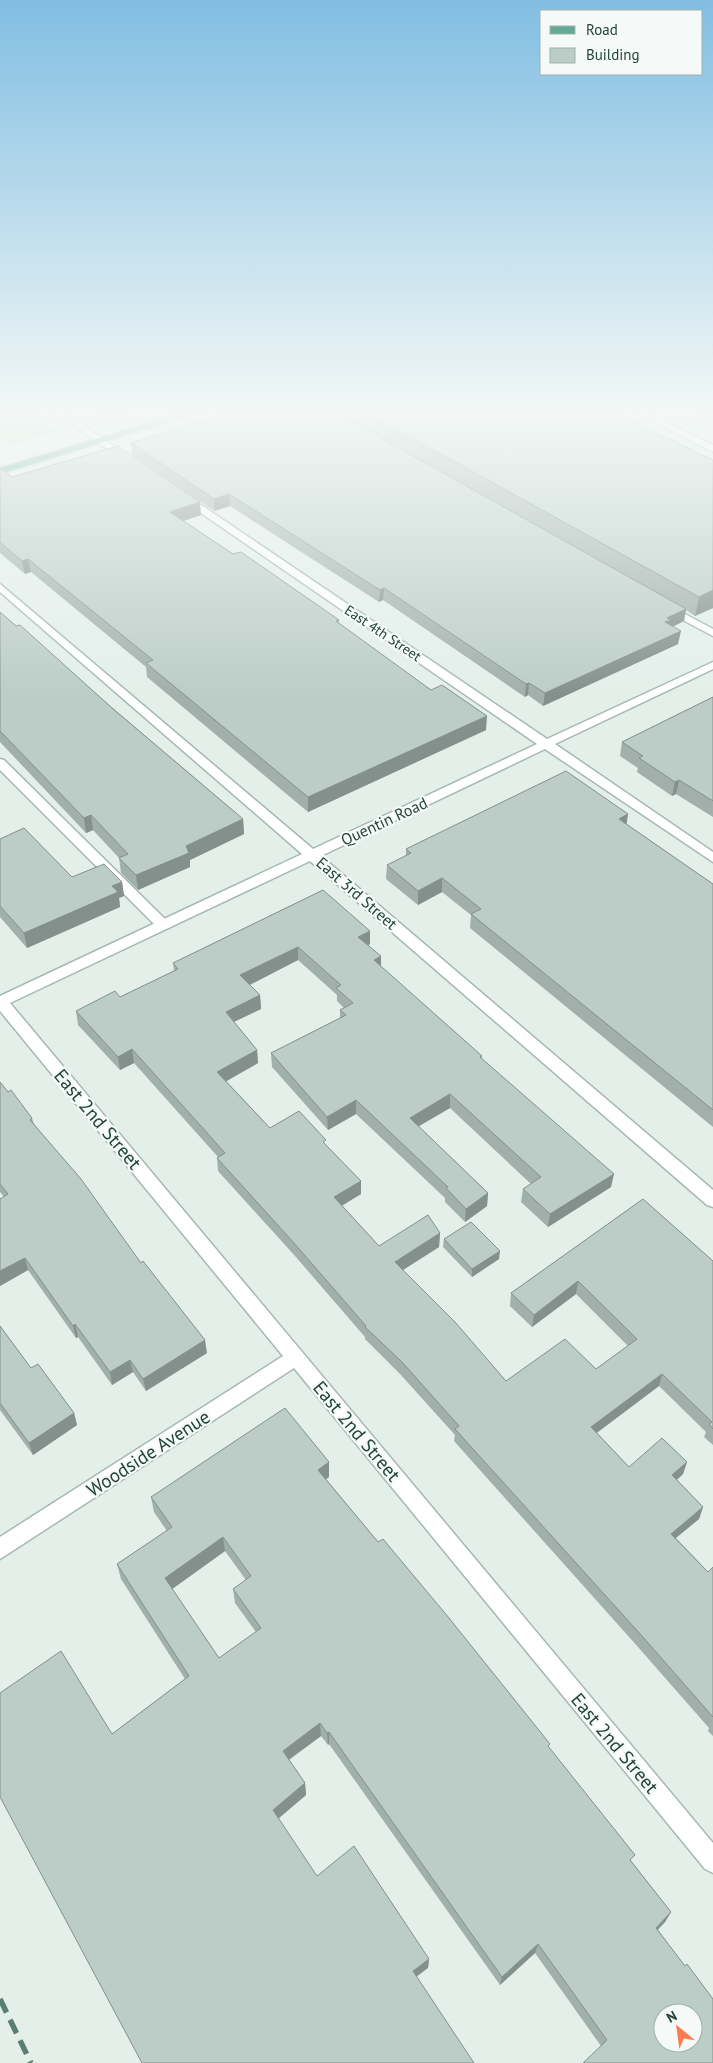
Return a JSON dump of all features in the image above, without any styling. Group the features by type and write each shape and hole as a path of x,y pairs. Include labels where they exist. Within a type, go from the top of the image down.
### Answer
{"street":[{"name":"East 4th Street","path":"194,504 713,858"},
{"name":"East 3rd Street","path":"0,587 713,1200"},
{"path":"653,600 713,633"},
{"name":"Quentin Road","path":"0,1002 713,665"},
{"path":"0,763 162,925"},
{"name":"East 2nd Street","path":"0,1002 713,1861"},
{"name":"Woodside Avenue","path":"0,1549 296,1357"}],"building":[{"path":"0,504 193,504 170,512 233,554 241,552 339,620 336,621 431,690 442,685 487,716 308,797 146,663 153,660 28,559 22,561 0,542"},
{"path":"245,504 499,504 686,609 667,618 671,620 665,622 681,631 545,693 529,683 526,684 384,588 380,590"},
{"path":"532,504 713,504 713,590 699,597"},
{"path":"0,612 16,626 20,625 112,708 243,819 186,846 189,853 136,875 119,858 128,854 91,815 84,818 0,731"},
{"path":"713,697 713,801 679,780 675,782 639,758 643,756 622,742"},
{"path":"566,771 628,814 619,819 713,884 713,1110 471,914 481,909 442,878 418,891 387,865 411,853 406,849"},
{"path":"24,828 72,877 104,864 122,882 112,886 118,892 24,933 0,906 0,839"},
{"path":"323,890 370,931 358,937 381,956 374,960 482,1056 480,1057 614,1174 550,1214 523,1189 541,1177 450,1094 410,1118 488,1193 466,1209 446,1188 448,1187 356,1100 327,1117 271,1053 346,1015 340,1010 353,1003 336,988 341,985 298,947 240,975 260,995 226,1012 257,1050 217,1072 270,1128 299,1111 326,1140 323,1142 361,1181 334,1197 379,1246 428,1215 440,1233 395,1262 455,1322 506,1381 565,1339 596,1369 637,1339 578,1281 534,1315 511,1293 643,1199 713,1261 713,1429 709,1424 712,1422 662,1374 591,1427 629,1467 662,1438 687,1462 672,1475 703,1507 671,1534 708,1572 713,1567 713,1717 455,1429 459,1426 402,1362 365,1327 294,1243 217,1158 225,1153 132,1049 118,1057 76,1011 115,991 120,997 178,969 173,963"},
{"path":"0,1082 8,1092 11,1090 32,1118 30,1120 81,1179 141,1263 143,1261 205,1340 143,1379 130,1360 110,1372 75,1324 73,1326 25,1258 0,1271 0,1199 8,1194 0,1184"},
{"path":"471,1222 500,1251 472,1269 444,1239"},
{"path":"0,1326 31,1368 38,1364 74,1413 29,1443 0,1403"},
{"path":"285,1408 329,1462 318,1470 378,1542 383,1539 449,1618 550,1744 548,1746 635,1855 630,1860 671,1912 656,1928 685,1966 687,1964 713,1999 713,2063 583,2063 607,2040 538,1944 502,1977 329,1732 327,1733 320,1723 283,1751 305,1783 273,1810 317,1876 354,1846 429,1959 413,1971 474,2063 142,2063 0,1797 0,1693 61,1651 112,1734 189,1676 117,1564 172,1527 151,1497","holes":["223,1537 251,1576 233,1589 261,1628 219,1658 165,1578"]}],"railway":[{"path":"0,1999 31,2063"}]}
